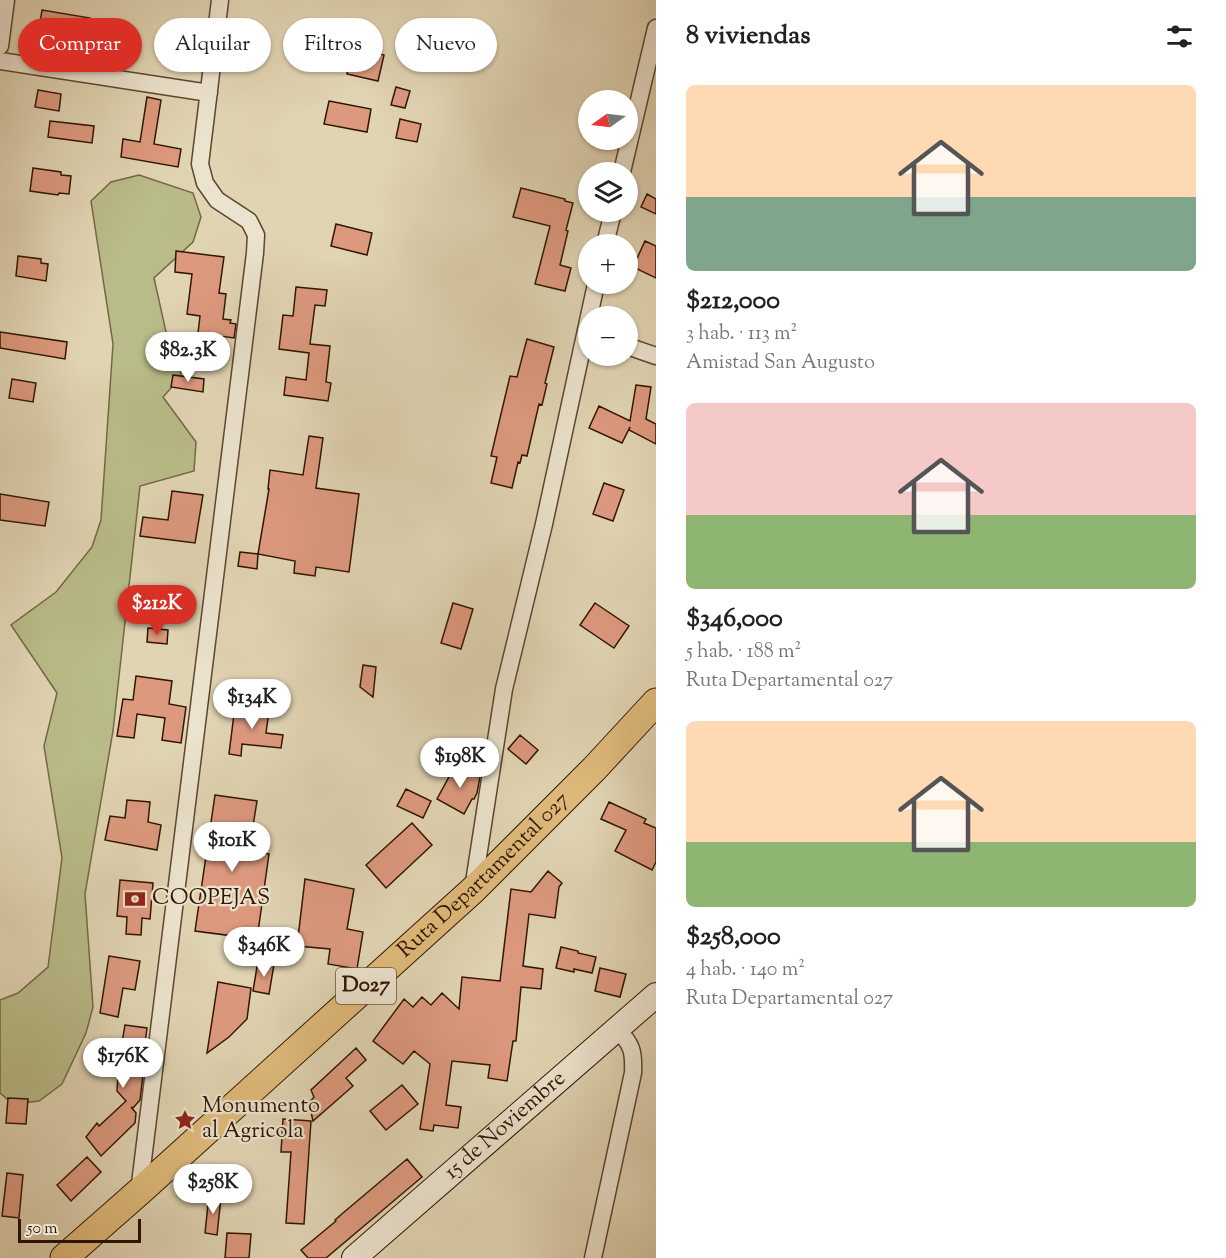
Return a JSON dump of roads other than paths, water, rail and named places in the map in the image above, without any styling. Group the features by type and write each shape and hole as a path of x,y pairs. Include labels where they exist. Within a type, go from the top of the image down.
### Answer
{"main road":[{"name":"Ruta Departamental 027","path":"64,1258 473,890 594,769 656,702"}],"street":[{"path":"0,46 6,0"},
{"path":"139,1192 255,253 256,235 249,221 217,200 205,183 200,164 220,0"},
{"path":"624,162 656,28"},
{"path":"0,61 208,93"},
{"path":"638,350 656,356"},
{"path":"473,890 504,689 544,524 579,366"},
{"name":"15 de Noviembre","path":"354,1258 656,995"},
{"path":"593,1258 633,1073 634,1059 628,1040 616,1028"}],"place":[{"name":"COOPEJAS","path":"135,899"},
{"name":"Monumento al Agricola","path":"185,1120"}]}
